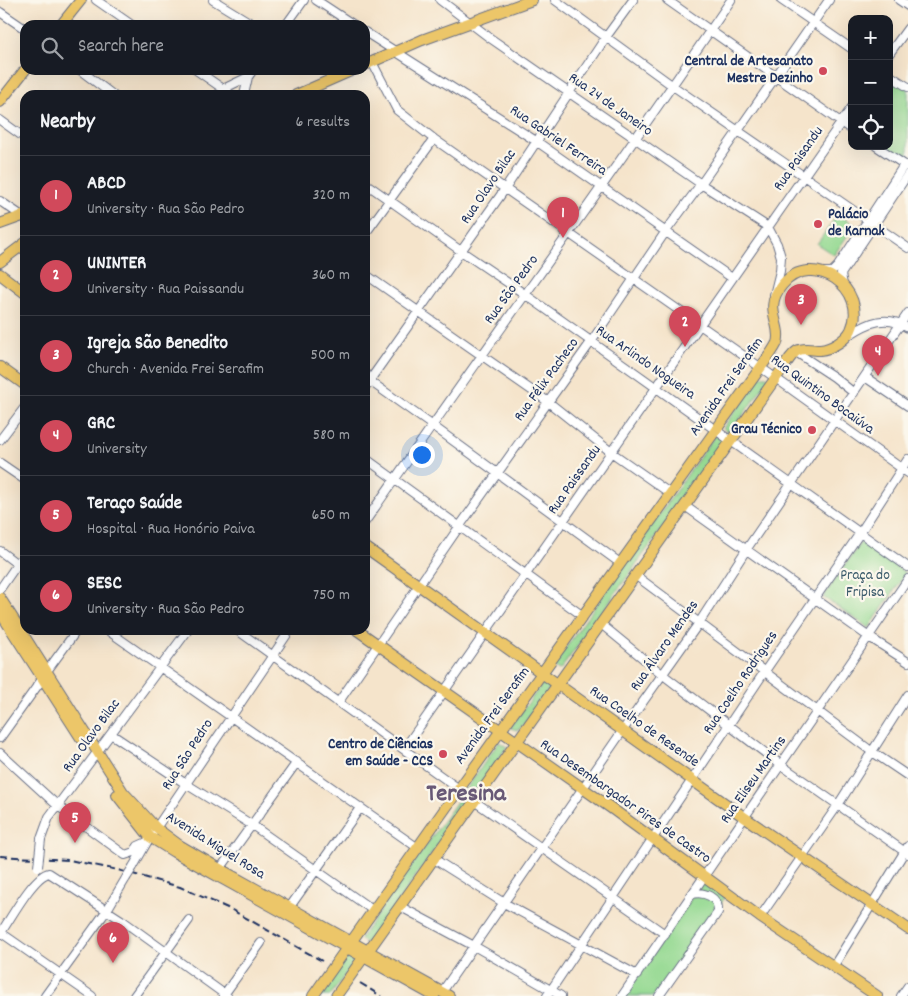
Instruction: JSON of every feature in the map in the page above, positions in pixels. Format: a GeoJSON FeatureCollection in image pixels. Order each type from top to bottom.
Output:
{"type":"FeatureCollection","features":[{"type":"Feature","properties":{"kind":"main road"},"geometry":{"type":"LineString","coordinates":[[57,20],[72,0]]}},
{"type":"Feature","properties":{"kind":"main road"},"geometry":{"type":"LineString","coordinates":[[65,20],[81,0]]}},
{"type":"Feature","properties":{"kind":"main road"},"geometry":{"type":"LineString","coordinates":[[370,63],[532,0]]}},
{"type":"Feature","properties":{"kind":"main road"},"geometry":{"type":"LineString","coordinates":[[0,92],[20,66]]}},
{"type":"Feature","properties":{"kind":"main road"},"geometry":{"type":"LineString","coordinates":[[0,102],[21,75]]}},
{"type":"Feature","properties":{"kind":"main road"},"geometry":{"type":"LineString","coordinates":[[307,90],[342,75]]}},
{"type":"Feature","properties":{"kind":"main road"},"geometry":{"type":"LineString","coordinates":[[0,224],[20,217]]}},
{"type":"Feature","properties":{"kind":"main road"},"geometry":{"type":"LineString","coordinates":[[0,262],[20,247]]}},
{"type":"Feature","properties":{"kind":"main road"},"geometry":{"type":"LineString","coordinates":[[336,996],[776,378],[796,352],[808,349],[820,350],[842,340],[850,331],[856,313],[852,298],[843,285],[824,272],[811,271],[790,278],[783,284],[774,299]]}},
{"type":"Feature","properties":{"kind":"main road"},"geometry":{"type":"LineString","coordinates":[[0,274],[20,289]]}},
{"type":"Feature","properties":{"kind":"main road","name":"Avenida Frei Serafim"},"geometry":{"type":"LineString","coordinates":[[314,996],[459,789],[761,368],[777,343],[778,334],[773,310],[774,299]]}},
{"type":"Feature","properties":{"kind":"main road"},"geometry":{"type":"LineString","coordinates":[[0,367],[20,381]]}},
{"type":"Feature","properties":{"kind":"main road","name":"Rua Coelho de Resende"},"geometry":{"type":"LineString","coordinates":[[370,551],[744,817],[908,929]]}},
{"type":"Feature","properties":{"kind":"main road","name":"Avenida Miguel Rosa"},"geometry":{"type":"LineString","coordinates":[[0,598],[20,632]]}},
{"type":"Feature","properties":{"kind":"main road","name":"Avenida Miguel Rosa"},"geometry":{"type":"LineString","coordinates":[[0,612],[45,675]]}},
{"type":"Feature","properties":{"kind":"main road","name":"Avenida Miguel Rosa"},"geometry":{"type":"LineString","coordinates":[[22,635],[96,755],[126,796],[151,836],[442,995]]}},
{"type":"Feature","properties":{"kind":"main road","name":"Rua Desembargador Pires de Castro"},"geometry":{"type":"LineString","coordinates":[[364,635],[611,808],[760,917],[877,996]]}},
{"type":"Feature","properties":{"kind":"main road","name":"Avenida Miguel Rosa"},"geometry":{"type":"LineString","coordinates":[[151,836],[179,845],[350,945]]}},
{"type":"Feature","properties":{"kind":"main road","name":"Avenida Miguel Rosa"},"geometry":{"type":"LineString","coordinates":[[366,954],[384,969],[442,995]]}},
{"type":"Feature","properties":{"kind":"main road"},"geometry":{"type":"LineString","coordinates":[[350,976],[368,967],[384,969]]}},
{"type":"Feature","properties":{"kind":"street"},"geometry":{"type":"LineString","coordinates":[[96,0],[125,20]]}},
{"type":"Feature","properties":{"kind":"street"},"geometry":{"type":"LineString","coordinates":[[213,0],[246,20]]}},
{"type":"Feature","properties":{"kind":"street"},"geometry":{"type":"LineString","coordinates":[[290,20],[304,0]]}},
{"type":"Feature","properties":{"kind":"street"},"geometry":{"type":"LineString","coordinates":[[316,0],[346,20]]}},
{"type":"Feature","properties":{"kind":"street","name":"Rua 24 de Janeiro"},"geometry":{"type":"LineString","coordinates":[[440,0],[469,23],[635,139],[768,227]]}},
{"type":"Feature","properties":{"kind":"street"},"geometry":{"type":"LineString","coordinates":[[555,0],[672,86],[908,248]]}},
{"type":"Feature","properties":{"kind":"street","name":"Rua Olavo Bilac"},"geometry":{"type":"LineString","coordinates":[[370,377],[505,189],[606,37],[633,0]]}},
{"type":"Feature","properties":{"kind":"street"},"geometry":{"type":"LineString","coordinates":[[667,0],[848,127]]}},
{"type":"Feature","properties":{"kind":"street","name":"Rua São Pedro"},"geometry":{"type":"LineString","coordinates":[[370,515],[603,187],[731,0]]}},
{"type":"Feature","properties":{"kind":"street"},"geometry":{"type":"LineString","coordinates":[[781,0],[848,46]]}},
{"type":"Feature","properties":{"kind":"street","name":"Rua Félix Pacheco"},"geometry":{"type":"LineString","coordinates":[[338,703],[547,401],[591,342],[666,231],[829,0]]}},
{"type":"Feature","properties":{"kind":"street"},"geometry":{"type":"LineString","coordinates":[[899,0],[908,6]]}},
{"type":"Feature","properties":{"kind":"street"},"geometry":{"type":"LineString","coordinates":[[0,12],[20,26]]}},
{"type":"Feature","properties":{"kind":"street"},"geometry":{"type":"LineString","coordinates":[[893,49],[908,28]]}},
{"type":"Feature","properties":{"kind":"street","name":"Rua Gabriel Ferreira"},"geometry":{"type":"LineString","coordinates":[[370,35],[536,141],[732,278]]}},
{"type":"Feature","properties":{"kind":"street","name":"Rua Quintino Bocaiúva"},"geometry":{"type":"LineString","coordinates":[[370,65],[397,110],[434,139],[905,470]]}},
{"type":"Feature","properties":{"kind":"street"},"geometry":{"type":"LineString","coordinates":[[87,75],[106,90]]}},
{"type":"Feature","properties":{"kind":"street"},"geometry":{"type":"LineString","coordinates":[[203,75],[223,89],[247,75]]}},
{"type":"Feature","properties":{"kind":"street"},"geometry":{"type":"LineString","coordinates":[[245,90],[249,75]]}},
{"type":"Feature","properties":{"kind":"street"},"geometry":{"type":"LineString","coordinates":[[893,78],[908,87]]}},
{"type":"Feature","properties":{"kind":"street","name":"Rua Paisandu"},"geometry":{"type":"LineString","coordinates":[[768,227],[848,113]]}},
{"type":"Feature","properties":{"kind":"street"},"geometry":{"type":"LineString","coordinates":[[0,120],[20,134]]}},
{"type":"Feature","properties":{"kind":"street"},"geometry":{"type":"LineString","coordinates":[[370,227],[434,139]]}},
{"type":"Feature","properties":{"kind":"street"},"geometry":{"type":"LineString","coordinates":[[824,272],[835,270],[852,250],[904,176],[906,166],[882,150]]}},
{"type":"Feature","properties":{"kind":"street","name":"Rua Arlindo Nogueira"},"geometry":{"type":"LineString","coordinates":[[370,188],[526,294],[908,566]]}},
{"type":"Feature","properties":{"kind":"street"},"geometry":{"type":"LineString","coordinates":[[0,201],[20,214]]}},
{"type":"Feature","properties":{"kind":"street"},"geometry":{"type":"LineString","coordinates":[[768,227],[781,257],[774,299]]}},
{"type":"Feature","properties":{"kind":"street","name":"Rua Paissandu"},"geometry":{"type":"LineString","coordinates":[[404,749],[768,227]]}},
{"type":"Feature","properties":{"kind":"street"},"geometry":{"type":"LineString","coordinates":[[843,285],[841,274],[852,250]]}},
{"type":"Feature","properties":{"kind":"street"},"geometry":{"type":"LineString","coordinates":[[370,277],[547,401],[611,452],[671,494]]}},
{"type":"Feature","properties":{"kind":"street","name":"Rua Álvaro Mendes"},"geometry":{"type":"LineString","coordinates":[[442,995],[582,789],[699,623],[746,550],[908,313]]}},
{"type":"Feature","properties":{"kind":"street"},"geometry":{"type":"LineString","coordinates":[[842,340],[860,328],[876,322],[897,322],[908,328]]}},
{"type":"Feature","properties":{"kind":"street"},"geometry":{"type":"LineString","coordinates":[[810,362],[814,354],[820,350]]}},
{"type":"Feature","properties":{"kind":"street"},"geometry":{"type":"LineString","coordinates":[[796,352],[834,377],[854,394]]}},
{"type":"Feature","properties":{"kind":"street"},"geometry":{"type":"LineString","coordinates":[[865,377],[908,406]]}},
{"type":"Feature","properties":{"kind":"street"},"geometry":{"type":"LineString","coordinates":[[370,385],[433,426],[620,563]]}},
{"type":"Feature","properties":{"kind":"street"},"geometry":{"type":"LineString","coordinates":[[0,440],[20,414]]}},
{"type":"Feature","properties":{"kind":"street","name":"Rua Coelho Rodrigues"},"geometry":{"type":"LineString","coordinates":[[549,993],[765,671],[905,470],[908,460]]}},
{"type":"Feature","properties":{"kind":"street"},"geometry":{"type":"LineString","coordinates":[[370,462],[583,616]]}},
{"type":"Feature","properties":{"kind":"street"},"geometry":{"type":"LineString","coordinates":[[0,463],[20,477]]}},
{"type":"Feature","properties":{"kind":"street"},"geometry":{"type":"LineString","coordinates":[[685,506],[869,637],[908,662]]}},
{"type":"Feature","properties":{"kind":"street"},"geometry":{"type":"LineString","coordinates":[[0,551],[20,566]]}},
{"type":"Feature","properties":{"kind":"street"},"geometry":{"type":"LineString","coordinates":[[0,589],[20,560]]}},
{"type":"Feature","properties":{"kind":"street"},"geometry":{"type":"LineString","coordinates":[[635,575],[871,751],[908,776]]}},
{"type":"Feature","properties":{"kind":"street","name":"Rua Eliseu Martins"},"geometry":{"type":"LineString","coordinates":[[622,996],[744,817],[819,712],[908,579]]}},
{"type":"Feature","properties":{"kind":"street"},"geometry":{"type":"LineString","coordinates":[[601,624],[662,674],[781,765],[838,806],[907,850],[871,904],[833,967]]}},
{"type":"Feature","properties":{"kind":"street"},"geometry":{"type":"LineString","coordinates":[[0,738],[73,635]]}},
{"type":"Feature","properties":{"kind":"street"},"geometry":{"type":"LineString","coordinates":[[114,635],[418,848]]}},
{"type":"Feature","properties":{"kind":"street","name":"Rua Olavo Bilac"},"geometry":{"type":"LineString","coordinates":[[37,880],[41,838],[49,817],[184,635]]}},
{"type":"Feature","properties":{"kind":"street"},"geometry":{"type":"LineString","coordinates":[[244,635],[459,789]]}},
{"type":"Feature","properties":{"kind":"street","name":"Rua São Pedro"},"geometry":{"type":"LineString","coordinates":[[45,996],[107,910],[151,836],[230,716],[286,635]]}},
{"type":"Feature","properties":{"kind":"street"},"geometry":{"type":"LineString","coordinates":[[760,917],[838,806],[908,695]]}},
{"type":"Feature","properties":{"kind":"street"},"geometry":{"type":"LineString","coordinates":[[111,734],[252,825],[374,910]]}},
{"type":"Feature","properties":{"kind":"street"},"geometry":{"type":"LineString","coordinates":[[0,753],[58,806],[125,855],[134,852],[138,846],[151,836]]}},
{"type":"Feature","properties":{"kind":"street"},"geometry":{"type":"LineString","coordinates":[[220,869],[296,762]]}},
{"type":"Feature","properties":{"kind":"street"},"geometry":{"type":"LineString","coordinates":[[474,801],[665,934]]}},
{"type":"Feature","properties":{"kind":"street"},"geometry":{"type":"LineString","coordinates":[[289,908],[360,808]]}},
{"type":"Feature","properties":{"kind":"street"},"geometry":{"type":"LineString","coordinates":[[434,859],[504,903],[636,975]]}},
{"type":"Feature","properties":{"kind":"street"},"geometry":{"type":"LineString","coordinates":[[92,996],[0,933],[37,880],[47,873],[50,873],[107,910],[225,995],[261,943]]}},
{"type":"Feature","properties":{"kind":"street"},"geometry":{"type":"LineString","coordinates":[[659,996],[718,912],[717,903],[710,896],[702,893],[692,894]]}},
{"type":"Feature","properties":{"kind":"street"},"geometry":{"type":"LineString","coordinates":[[401,907],[474,946],[549,993],[561,996]]}},
{"type":"Feature","properties":{"kind":"street"},"geometry":{"type":"LineString","coordinates":[[134,996],[189,920]]}},
{"type":"Feature","properties":{"kind":"street"},"geometry":{"type":"LineString","coordinates":[[901,996],[908,986]]}},
{"type":"Feature","properties":{"kind":"green space"},"geometry":{"type":"Polygon","coordinates":[[[893,79],[908,88],[908,156],[906,159],[892,150],[893,79]]]}},
{"type":"Feature","properties":{"kind":"green space"},"geometry":{"type":"Polygon","coordinates":[[[838,214],[855,225],[834,255],[817,244],[838,214]]]}},
{"type":"Feature","properties":{"kind":"green space"},"geometry":{"type":"Polygon","coordinates":[[[759,376],[767,376],[769,378],[734,428],[731,431],[726,431],[723,428],[759,376]]]}},
{"type":"Feature","properties":{"kind":"green space"},"geometry":{"type":"Polygon","coordinates":[[[716,434],[725,441],[561,669],[559,670],[553,666],[716,434]]]}},
{"type":"Feature","properties":{"kind":"green space","name":"Praça do Fripisa"},"geometry":{"type":"Polygon","coordinates":[[[861,542],[906,573],[869,628],[823,597],[861,542]]]}},
{"type":"Feature","properties":{"kind":"green space"},"geometry":{"type":"Polygon","coordinates":[[[542,684],[552,685],[520,729],[510,728],[542,684]]]}},
{"type":"Feature","properties":{"kind":"green space"},"geometry":{"type":"Polygon","coordinates":[[[499,742],[507,747],[368,944],[360,939],[499,742]]]}},
{"type":"Feature","properties":{"kind":"green space"},"geometry":{"type":"Polygon","coordinates":[[[704,879],[726,896],[657,996],[624,996],[704,879]]]}},
{"type":"Feature","properties":{"kind":"green space"},"geometry":{"type":"Polygon","coordinates":[[[350,952],[358,957],[330,996],[319,996],[350,952]]]}},
{"type":"Feature","properties":{"kind":"railway"},"geometry":{"type":"LineString","coordinates":[[0,856],[69,860],[118,870],[180,887],[232,910],[322,961]]}},
{"type":"Feature","properties":{"kind":"railway"},"geometry":{"type":"LineString","coordinates":[[360,983],[381,996]]}},
{"type":"Feature","properties":{"kind":"place","name":"Central de Artesanato Mestre Dezinho"},"geometry":{"type":"Point","coordinates":[823,71]}},
{"type":"Feature","properties":{"kind":"place","name":"Palácio de Karnak"},"geometry":{"type":"Point","coordinates":[818,224]}},
{"type":"Feature","properties":{"kind":"place","name":"ABCD"},"geometry":{"type":"Point","coordinates":[563,238]}},
{"type":"Feature","properties":{"kind":"place","name":"Igreja São Benedito"},"geometry":{"type":"Point","coordinates":[801,325]}},
{"type":"Feature","properties":{"kind":"place","name":"UNINTER"},"geometry":{"type":"Point","coordinates":[685,347]}},
{"type":"Feature","properties":{"kind":"place","name":"GRC"},"geometry":{"type":"Point","coordinates":[878,376]}},
{"type":"Feature","properties":{"kind":"place","name":"Grau Técnico"},"geometry":{"type":"Point","coordinates":[812,430]}},
{"type":"Feature","properties":{"kind":"place","name":"Centro de Ciências em Saúde - CCS"},"geometry":{"type":"Point","coordinates":[443,754]}},
{"type":"Feature","properties":{"kind":"place","name":"Teraço Saúde"},"geometry":{"type":"Point","coordinates":[75,843]}},
{"type":"Feature","properties":{"kind":"place","name":"SESC"},"geometry":{"type":"Point","coordinates":[113,963]}},
{"type":"Feature","properties":{"kind":"district","name":"Teresina"},"geometry":{"type":"Point","coordinates":[466,795]}}]}
